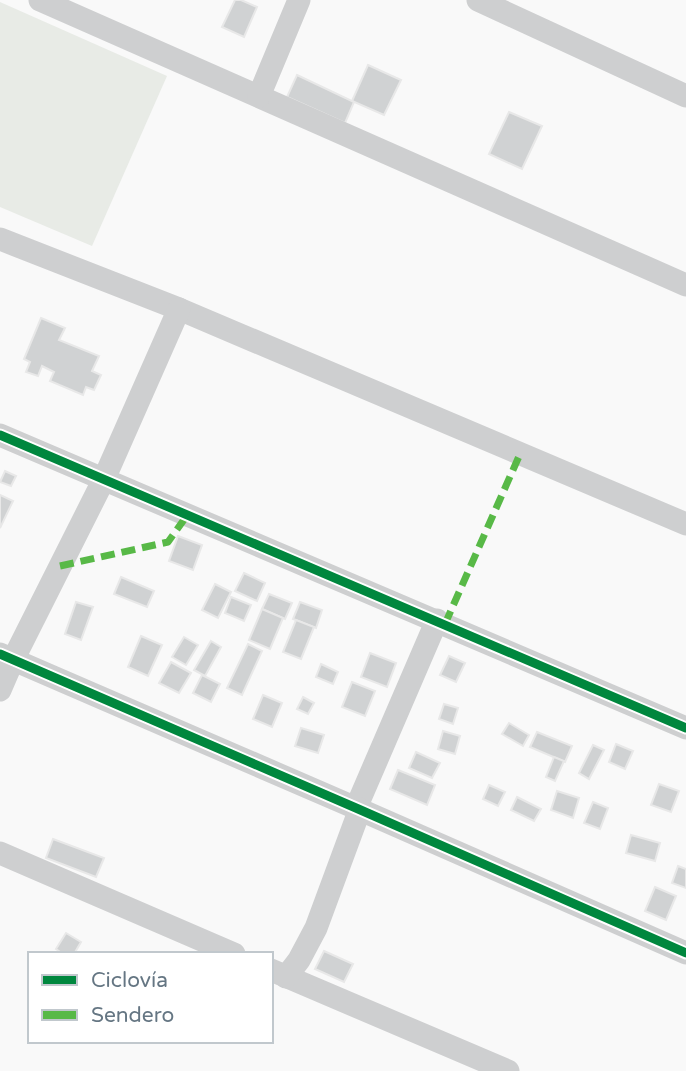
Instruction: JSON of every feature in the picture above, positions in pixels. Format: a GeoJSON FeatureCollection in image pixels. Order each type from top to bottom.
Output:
{"type":"FeatureCollection","features":[{"type":"Feature","properties":{"kind":"street"},"geometry":{"type":"LineString","coordinates":[[40,0],[686,285]]}},
{"type":"Feature","properties":{"kind":"street"},"geometry":{"type":"LineString","coordinates":[[259,96],[299,0]]}},
{"type":"Feature","properties":{"kind":"street"},"geometry":{"type":"LineString","coordinates":[[478,0],[686,96]]}},
{"type":"Feature","properties":{"kind":"street"},"geometry":{"type":"LineString","coordinates":[[0,239],[179,309],[686,524]]}},
{"type":"Feature","properties":{"kind":"street"},"geometry":{"type":"LineString","coordinates":[[0,690],[7,657],[104,479],[179,309]]}},
{"type":"Feature","properties":{"kind":"street"},"geometry":{"type":"LineString","coordinates":[[0,435],[686,728]]}},
{"type":"Feature","properties":{"kind":"street"},"geometry":{"type":"LineString","coordinates":[[279,973],[299,960],[316,928],[358,809],[437,620]]}},
{"type":"Feature","properties":{"kind":"street"},"geometry":{"type":"LineString","coordinates":[[7,657],[686,953]]}},
{"type":"Feature","properties":{"kind":"street"},"geometry":{"type":"LineString","coordinates":[[0,853],[229,952]]}},
{"type":"Feature","properties":{"kind":"street"},"geometry":{"type":"LineString","coordinates":[[279,973],[508,1071]]}},
{"type":"Feature","properties":{"kind":"shaded area"},"geometry":{"type":"Polygon","coordinates":[[[0,2],[167,76],[92,246],[0,207],[0,2]]]}},
{"type":"Feature","properties":{"kind":"building"},"geometry":{"type":"Polygon","coordinates":[[[235,0],[257,7],[244,37],[222,27],[235,0]]]}},
{"type":"Feature","properties":{"kind":"building"},"geometry":{"type":"Polygon","coordinates":[[[368,65],[401,80],[384,115],[352,101],[368,65]]]}},
{"type":"Feature","properties":{"kind":"building"},"geometry":{"type":"Polygon","coordinates":[[[297,75],[354,102],[345,123],[287,97],[297,75]]]}},
{"type":"Feature","properties":{"kind":"building"},"geometry":{"type":"Polygon","coordinates":[[[509,112],[542,126],[522,169],[489,154],[509,112]]]}},
{"type":"Feature","properties":{"kind":"building"},"geometry":{"type":"Polygon","coordinates":[[[41,318],[65,328],[59,340],[99,356],[92,371],[101,375],[94,390],[86,387],[83,395],[50,381],[54,372],[42,366],[38,376],[26,372],[30,362],[24,359],[41,318]]]}},
{"type":"Feature","properties":{"kind":"building"},"geometry":{"type":"Polygon","coordinates":[[[5,471],[16,476],[11,486],[0,482],[5,471]]]}},
{"type":"Feature","properties":{"kind":"building"},"geometry":{"type":"Polygon","coordinates":[[[0,495],[13,501],[0,528],[0,495]]]}},
{"type":"Feature","properties":{"kind":"building"},"geometry":{"type":"Polygon","coordinates":[[[178,536],[202,545],[193,570],[169,561],[178,536]]]}},
{"type":"Feature","properties":{"kind":"building"},"geometry":{"type":"Polygon","coordinates":[[[244,573],[265,583],[257,601],[235,591],[244,573]]]}},
{"type":"Feature","properties":{"kind":"building"},"geometry":{"type":"Polygon","coordinates":[[[121,577],[154,591],[147,607],[114,594],[121,577]]]}},
{"type":"Feature","properties":{"kind":"building"},"geometry":{"type":"Polygon","coordinates":[[[215,584],[231,592],[218,618],[202,610],[215,584]]]}},
{"type":"Feature","properties":{"kind":"building"},"geometry":{"type":"Polygon","coordinates":[[[269,594],[292,603],[285,619],[262,609],[269,594]]]}},
{"type":"Feature","properties":{"kind":"building"},"geometry":{"type":"Polygon","coordinates":[[[231,597],[251,605],[244,621],[225,613],[231,597]]]}},
{"type":"Feature","properties":{"kind":"building"},"geometry":{"type":"Polygon","coordinates":[[[76,602],[93,607],[81,640],[65,634],[76,602]]]}},
{"type":"Feature","properties":{"kind":"building"},"geometry":{"type":"Polygon","coordinates":[[[300,602],[322,610],[316,628],[293,619],[300,602]]]}},
{"type":"Feature","properties":{"kind":"building"},"geometry":{"type":"Polygon","coordinates":[[[262,609],[283,618],[270,649],[249,640],[262,609]]]}},
{"type":"Feature","properties":{"kind":"building"},"geometry":{"type":"Polygon","coordinates":[[[296,620],[314,627],[301,659],[283,652],[296,620]]]}},
{"type":"Feature","properties":{"kind":"building"},"geometry":{"type":"Polygon","coordinates":[[[141,636],[162,645],[148,676],[128,667],[141,636]]]}},
{"type":"Feature","properties":{"kind":"building"},"geometry":{"type":"Polygon","coordinates":[[[184,637],[198,645],[186,665],[172,657],[184,637]]]}},
{"type":"Feature","properties":{"kind":"building"},"geometry":{"type":"Polygon","coordinates":[[[211,641],[221,647],[205,676],[194,670],[211,641]]]}},
{"type":"Feature","properties":{"kind":"building"},"geometry":{"type":"Polygon","coordinates":[[[248,644],[262,651],[242,695],[227,688],[248,644]]]}},
{"type":"Feature","properties":{"kind":"building"},"geometry":{"type":"Polygon","coordinates":[[[370,653],[396,663],[387,687],[361,677],[370,653]]]}},
{"type":"Feature","properties":{"kind":"building"},"geometry":{"type":"Polygon","coordinates":[[[449,656],[465,663],[456,682],[440,675],[449,656]]]}},
{"type":"Feature","properties":{"kind":"building"},"geometry":{"type":"Polygon","coordinates":[[[171,662],[191,673],[179,693],[159,683],[171,662]]]}},
{"type":"Feature","properties":{"kind":"building"},"geometry":{"type":"Polygon","coordinates":[[[321,664],[338,672],[333,684],[316,677],[321,664]]]}},
{"type":"Feature","properties":{"kind":"building"},"geometry":{"type":"Polygon","coordinates":[[[202,675],[220,684],[211,702],[193,693],[202,675]]]}},
{"type":"Feature","properties":{"kind":"building"},"geometry":{"type":"Polygon","coordinates":[[[352,682],[375,691],[365,716],[342,707],[352,682]]]}},
{"type":"Feature","properties":{"kind":"building"},"geometry":{"type":"Polygon","coordinates":[[[263,695],[282,703],[272,727],[253,719],[263,695]]]}},
{"type":"Feature","properties":{"kind":"building"},"geometry":{"type":"Polygon","coordinates":[[[303,697],[314,703],[308,714],[297,709],[303,697]]]}},
{"type":"Feature","properties":{"kind":"building"},"geometry":{"type":"Polygon","coordinates":[[[444,704],[458,708],[453,724],[439,719],[444,704]]]}},
{"type":"Feature","properties":{"kind":"building"},"geometry":{"type":"Polygon","coordinates":[[[509,723],[529,735],[523,746],[502,734],[509,723]]]}},
{"type":"Feature","properties":{"kind":"building"},"geometry":{"type":"Polygon","coordinates":[[[301,728],[324,735],[318,753],[295,746],[301,728]]]}},
{"type":"Feature","properties":{"kind":"building"},"geometry":{"type":"Polygon","coordinates":[[[443,731],[460,736],[455,754],[438,749],[443,731]]]}},
{"type":"Feature","properties":{"kind":"building"},"geometry":{"type":"Polygon","coordinates":[[[537,732],[572,746],[565,762],[530,747],[537,732]]]}},
{"type":"Feature","properties":{"kind":"building"},"geometry":{"type":"Polygon","coordinates":[[[616,744],[633,751],[625,769],[609,762],[616,744]]]}},
{"type":"Feature","properties":{"kind":"building"},"geometry":{"type":"Polygon","coordinates":[[[593,745],[604,750],[589,779],[579,773],[593,745]]]}},
{"type":"Feature","properties":{"kind":"building"},"geometry":{"type":"Polygon","coordinates":[[[416,752],[440,763],[432,778],[409,768],[416,752]]]}},
{"type":"Feature","properties":{"kind":"building"},"geometry":{"type":"Polygon","coordinates":[[[554,757],[564,761],[555,781],[546,777],[554,757]]]}},
{"type":"Feature","properties":{"kind":"building"},"geometry":{"type":"Polygon","coordinates":[[[398,770],[435,785],[427,805],[390,789],[398,770]]]}},
{"type":"Feature","properties":{"kind":"building"},"geometry":{"type":"Polygon","coordinates":[[[659,784],[679,791],[671,812],[651,805],[659,784]]]}},
{"type":"Feature","properties":{"kind":"building"},"geometry":{"type":"Polygon","coordinates":[[[489,785],[505,792],[498,806],[483,799],[489,785]]]}},
{"type":"Feature","properties":{"kind":"building"},"geometry":{"type":"Polygon","coordinates":[[[557,791],[579,798],[573,818],[551,810],[557,791]]]}},
{"type":"Feature","properties":{"kind":"building"},"geometry":{"type":"Polygon","coordinates":[[[517,797],[541,809],[534,821],[511,810],[517,797]]]}},
{"type":"Feature","properties":{"kind":"building"},"geometry":{"type":"Polygon","coordinates":[[[593,802],[608,808],[600,829],[584,823],[593,802]]]}},
{"type":"Feature","properties":{"kind":"building"},"geometry":{"type":"Polygon","coordinates":[[[631,835],[660,843],[655,861],[626,853],[631,835]]]}},
{"type":"Feature","properties":{"kind":"building"},"geometry":{"type":"Polygon","coordinates":[[[53,839],[104,858],[96,877],[46,858],[53,839]]]}},
{"type":"Feature","properties":{"kind":"building"},"geometry":{"type":"Polygon","coordinates":[[[678,866],[686,869],[686,888],[672,883],[678,866]]]}},
{"type":"Feature","properties":{"kind":"building"},"geometry":{"type":"Polygon","coordinates":[[[655,887],[676,896],[666,920],[645,911],[655,887]]]}},
{"type":"Feature","properties":{"kind":"building"},"geometry":{"type":"Polygon","coordinates":[[[66,933],[81,942],[75,952],[60,952],[56,949],[66,933]]]}},
{"type":"Feature","properties":{"kind":"building"},"geometry":{"type":"Polygon","coordinates":[[[324,951],[353,964],[344,982],[315,969],[324,951]]]}},
{"type":"Feature","properties":{"kind":"marked path"},"geometry":{"type":"LineString","coordinates":[[445,624],[520,454]]}},
{"type":"Feature","properties":{"kind":"marked path"},"geometry":{"type":"LineString","coordinates":[[60,566],[168,542],[188,514]]}},
{"type":"Feature","properties":{"kind":"cycle path"},"geometry":{"type":"LineString","coordinates":[[0,435],[686,728]]}},
{"type":"Feature","properties":{"kind":"cycle path"},"geometry":{"type":"LineString","coordinates":[[0,654],[686,953]]}}]}
